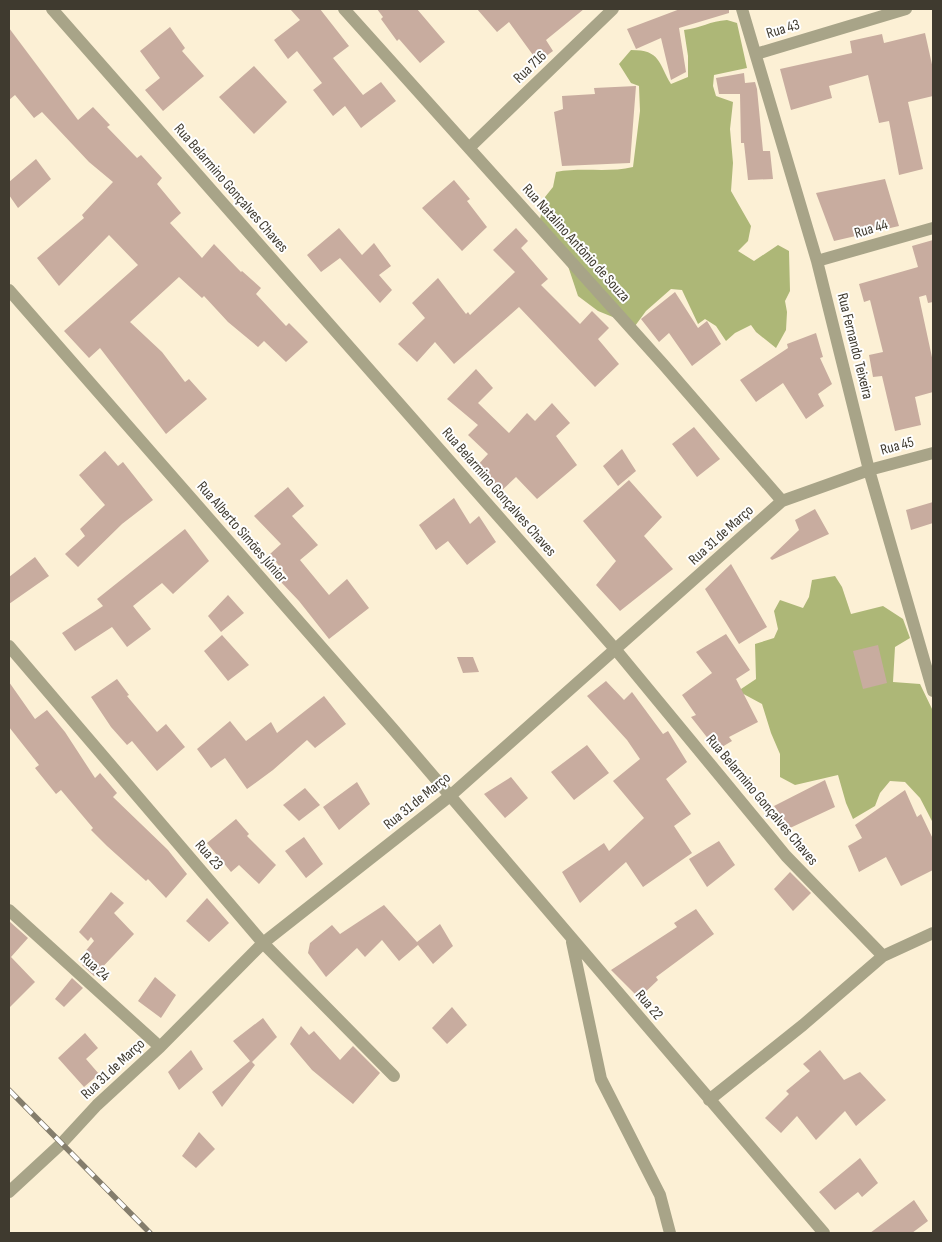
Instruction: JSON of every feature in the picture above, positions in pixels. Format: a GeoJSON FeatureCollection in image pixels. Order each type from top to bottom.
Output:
{"type":"FeatureCollection","features":[{"type":"Feature","properties":{"kind":"street","name":"Rua Belarmino Gonçalves Chaves"},"geometry":{"type":"LineString","coordinates":[[52,9],[616,650],[786,856],[883,956]]}},
{"type":"Feature","properties":{"kind":"street","name":"Rua Natalino Antônio de Souza"},"geometry":{"type":"LineString","coordinates":[[344,9],[782,501]]}},
{"type":"Feature","properties":{"kind":"street","name":"Rua 716"},"geometry":{"type":"LineString","coordinates":[[469,148],[613,9]]}},
{"type":"Feature","properties":{"kind":"street","name":"Rua Fernando Teixeira"},"geometry":{"type":"LineString","coordinates":[[742,9],[817,261],[869,470],[933,691]]}},
{"type":"Feature","properties":{"kind":"street","name":"Rua 43"},"geometry":{"type":"LineString","coordinates":[[756,54],[906,9]]}},
{"type":"Feature","properties":{"kind":"street","name":"Rua 44"},"geometry":{"type":"LineString","coordinates":[[817,261],[933,228]]}},
{"type":"Feature","properties":{"kind":"street","name":"Rua Alberto Simões Júnior"},"geometry":{"type":"LineString","coordinates":[[9,290],[450,796]]}},
{"type":"Feature","properties":{"kind":"street","name":"Rua 45"},"geometry":{"type":"LineString","coordinates":[[869,470],[933,453]]}},
{"type":"Feature","properties":{"kind":"street","name":"Rua 31 de Março"},"geometry":{"type":"LineString","coordinates":[[9,1192],[61,1144],[97,1105],[160,1047],[263,943],[450,796],[782,501],[869,470]]}},
{"type":"Feature","properties":{"kind":"street","name":"Rua 23"},"geometry":{"type":"LineString","coordinates":[[9,646],[263,943],[394,1076]]}},
{"type":"Feature","properties":{"kind":"street","name":"Rua 22"},"geometry":{"type":"LineString","coordinates":[[450,796],[824,1233]]}},
{"type":"Feature","properties":{"kind":"street","name":"Rua 24"},"geometry":{"type":"LineString","coordinates":[[9,910],[160,1047]]}},
{"type":"Feature","properties":{"kind":"street"},"geometry":{"type":"LineString","coordinates":[[709,1100],[803,1025],[883,956],[933,933]]}},
{"type":"Feature","properties":{"kind":"street"},"geometry":{"type":"LineString","coordinates":[[571,938],[601,1079],[660,1195],[670,1233]]}},
{"type":"Feature","properties":{"kind":"green space"},"geometry":{"type":"Polygon","coordinates":[[[727,20],[737,23],[747,68],[714,75],[713,86],[716,96],[733,102],[730,129],[733,163],[731,191],[751,226],[748,241],[738,251],[754,261],[778,245],[789,251],[790,291],[785,301],[787,312],[786,330],[776,348],[756,332],[751,325],[735,333],[726,341],[716,326],[705,319],[698,324],[682,290],[671,289],[646,311],[635,326],[598,311],[578,296],[568,266],[540,219],[545,197],[553,187],[556,172],[614,170],[633,167],[640,111],[639,86],[631,83],[619,64],[631,50],[648,52],[653,55],[661,64],[671,84],[688,77],[688,56],[684,30],[727,20]]]}},
{"type":"Feature","properties":{"kind":"green space"},"geometry":{"type":"Polygon","coordinates":[[[835,576],[842,587],[851,614],[883,606],[903,619],[910,638],[895,647],[893,682],[920,684],[933,711],[933,823],[920,798],[905,782],[890,781],[880,793],[875,806],[853,819],[838,775],[795,785],[780,777],[780,754],[762,704],[738,691],[756,679],[755,644],[774,638],[778,629],[774,611],[780,600],[803,608],[809,597],[812,580],[835,576]]]}},
{"type":"Feature","properties":{"kind":"building"},"geometry":{"type":"Polygon","coordinates":[[[290,9],[320,9],[349,46],[333,58],[363,95],[381,82],[396,101],[361,128],[345,106],[333,116],[313,90],[322,83],[297,51],[288,59],[274,40],[300,20],[290,9]]]}},
{"type":"Feature","properties":{"kind":"building"},"geometry":{"type":"Polygon","coordinates":[[[377,9],[417,9],[445,42],[420,63],[399,39],[397,41],[381,19],[383,17],[377,9]]]}},
{"type":"Feature","properties":{"kind":"building"},"geometry":{"type":"Polygon","coordinates":[[[477,9],[584,9],[546,40],[553,51],[538,62],[509,22],[497,32],[477,9]]]}},
{"type":"Feature","properties":{"kind":"building"},"geometry":{"type":"Polygon","coordinates":[[[680,9],[729,9],[729,13],[679,28],[686,72],[671,80],[661,38],[636,49],[627,29],[680,9]]]}},
{"type":"Feature","properties":{"kind":"building"},"geometry":{"type":"Polygon","coordinates":[[[170,27],[185,48],[182,51],[204,76],[163,111],[145,90],[160,78],[140,51],[170,27]]]}},
{"type":"Feature","properties":{"kind":"building"},"geometry":{"type":"Polygon","coordinates":[[[9,28],[78,120],[93,107],[110,125],[107,127],[137,158],[141,155],[162,178],[157,184],[181,213],[170,223],[202,258],[214,244],[241,272],[261,288],[256,294],[286,326],[289,323],[308,342],[286,362],[264,341],[258,347],[228,322],[204,296],[202,298],[179,277],[130,322],[162,352],[185,382],[189,379],[207,399],[166,434],[100,348],[89,358],[64,331],[138,265],[109,235],[59,286],[37,258],[84,218],[82,215],[113,182],[89,162],[42,112],[34,118],[15,95],[9,100],[9,28]]]}},
{"type":"Feature","properties":{"kind":"building"},"geometry":{"type":"Polygon","coordinates":[[[925,33],[933,69],[933,96],[908,102],[923,169],[899,175],[889,121],[879,123],[868,75],[829,86],[832,98],[791,110],[780,69],[852,53],[850,41],[882,34],[884,43],[925,33]]]}},
{"type":"Feature","properties":{"kind":"building"},"geometry":{"type":"Polygon","coordinates":[[[254,66],[287,102],[254,134],[219,97],[254,66]]]}},
{"type":"Feature","properties":{"kind":"building"},"geometry":{"type":"Polygon","coordinates":[[[744,73],[745,83],[755,82],[757,89],[763,151],[770,151],[773,179],[748,180],[744,143],[741,143],[740,94],[719,94],[716,78],[744,73]]]}},
{"type":"Feature","properties":{"kind":"building"},"geometry":{"type":"Polygon","coordinates":[[[636,86],[630,163],[562,166],[554,112],[563,109],[562,96],[595,94],[594,88],[636,86]]]}},
{"type":"Feature","properties":{"kind":"building"},"geometry":{"type":"Polygon","coordinates":[[[36,159],[51,179],[18,208],[9,195],[9,182],[36,159]]]}},
{"type":"Feature","properties":{"kind":"building"},"geometry":{"type":"Polygon","coordinates":[[[885,179],[899,226],[834,241],[816,193],[885,179]]]}},
{"type":"Feature","properties":{"kind":"building"},"geometry":{"type":"Polygon","coordinates":[[[454,180],[470,199],[467,201],[487,227],[462,251],[422,208],[454,180]]]}},
{"type":"Feature","properties":{"kind":"building"},"geometry":{"type":"Polygon","coordinates":[[[339,228],[362,255],[374,243],[391,266],[379,275],[392,290],[380,303],[340,258],[321,272],[307,255],[339,228]]]}},
{"type":"Feature","properties":{"kind":"building"},"geometry":{"type":"Polygon","coordinates":[[[516,228],[528,241],[521,248],[548,279],[541,285],[580,324],[592,311],[609,328],[598,339],[619,364],[595,387],[519,307],[454,364],[435,342],[417,362],[398,344],[425,318],[412,303],[438,278],[466,314],[468,312],[470,315],[515,272],[493,250],[516,228]]]}},
{"type":"Feature","properties":{"kind":"building"},"geometry":{"type":"Polygon","coordinates":[[[933,240],[933,302],[928,303],[926,295],[919,297],[933,362],[933,392],[915,397],[921,425],[895,431],[882,376],[873,377],[869,355],[883,352],[870,300],[864,302],[859,284],[918,267],[912,246],[933,240]]]}},
{"type":"Feature","properties":{"kind":"building"},"geometry":{"type":"Polygon","coordinates":[[[675,292],[698,328],[707,321],[721,344],[692,366],[669,333],[659,342],[641,319],[675,292]]]}},
{"type":"Feature","properties":{"kind":"building"},"geometry":{"type":"Polygon","coordinates":[[[816,333],[823,357],[820,358],[832,384],[818,394],[824,406],[806,419],[783,383],[756,402],[740,380],[788,348],[787,344],[816,333]]]}},
{"type":"Feature","properties":{"kind":"building"},"geometry":{"type":"Polygon","coordinates":[[[476,369],[493,388],[478,403],[509,433],[527,413],[535,421],[552,403],[570,423],[556,436],[577,465],[537,499],[516,477],[498,494],[475,468],[488,454],[468,435],[478,425],[447,399],[476,369]]]}},
{"type":"Feature","properties":{"kind":"building"},"geometry":{"type":"Polygon","coordinates":[[[694,427],[720,459],[697,477],[672,444],[694,427]]]}},
{"type":"Feature","properties":{"kind":"building"},"geometry":{"type":"Polygon","coordinates":[[[622,449],[636,471],[618,486],[603,466],[622,449]]]}},
{"type":"Feature","properties":{"kind":"building"},"geometry":{"type":"Polygon","coordinates":[[[105,451],[118,466],[123,462],[153,500],[122,524],[78,567],[65,554],[85,536],[80,529],[105,505],[79,475],[105,451]]]}},
{"type":"Feature","properties":{"kind":"building"},"geometry":{"type":"Polygon","coordinates":[[[629,480],[662,517],[644,536],[673,569],[620,611],[596,585],[616,561],[583,521],[629,480]]]}},
{"type":"Feature","properties":{"kind":"building"},"geometry":{"type":"Polygon","coordinates":[[[288,487],[304,506],[292,516],[318,545],[300,560],[329,595],[347,579],[369,608],[329,639],[299,601],[281,582],[287,576],[270,554],[281,544],[254,516],[288,487]]]}},
{"type":"Feature","properties":{"kind":"building"},"geometry":{"type":"Polygon","coordinates":[[[454,498],[470,524],[479,516],[496,542],[467,565],[448,541],[436,550],[419,525],[454,498]]]}},
{"type":"Feature","properties":{"kind":"building"},"geometry":{"type":"Polygon","coordinates":[[[933,502],[933,523],[911,530],[906,510],[933,502]]]}},
{"type":"Feature","properties":{"kind":"building"},"geometry":{"type":"Polygon","coordinates":[[[815,509],[829,534],[772,560],[770,558],[799,530],[795,520],[815,509]]]}},
{"type":"Feature","properties":{"kind":"building"},"geometry":{"type":"Polygon","coordinates":[[[185,529],[209,561],[173,594],[162,583],[133,606],[151,629],[127,647],[112,627],[75,651],[62,633],[103,606],[97,599],[185,529]]]}},
{"type":"Feature","properties":{"kind":"building"},"geometry":{"type":"Polygon","coordinates":[[[35,557],[49,576],[9,604],[9,577],[35,557]]]}},
{"type":"Feature","properties":{"kind":"building"},"geometry":{"type":"Polygon","coordinates":[[[731,564],[767,627],[739,644],[705,589],[731,564]]]}},
{"type":"Feature","properties":{"kind":"building"},"geometry":{"type":"Polygon","coordinates":[[[228,595],[244,613],[221,632],[208,616],[228,595]]]}},
{"type":"Feature","properties":{"kind":"building"},"geometry":{"type":"Polygon","coordinates":[[[726,634],[750,670],[736,679],[758,722],[729,737],[732,741],[717,750],[691,717],[696,715],[682,695],[712,673],[696,652],[726,634]]]}},
{"type":"Feature","properties":{"kind":"building"},"geometry":{"type":"Polygon","coordinates":[[[222,635],[249,665],[228,681],[204,651],[222,635]]]}},
{"type":"Feature","properties":{"kind":"building"},"geometry":{"type":"Polygon","coordinates":[[[878,645],[887,683],[863,689],[853,651],[878,645]]]}},
{"type":"Feature","properties":{"kind":"building"},"geometry":{"type":"Polygon","coordinates":[[[457,657],[473,657],[479,672],[463,673],[457,657]]]}},
{"type":"Feature","properties":{"kind":"building"},"geometry":{"type":"Polygon","coordinates":[[[117,679],[129,695],[127,696],[157,732],[166,724],[185,747],[157,771],[132,741],[127,745],[111,727],[91,697],[117,679]]]}},
{"type":"Feature","properties":{"kind":"building"},"geometry":{"type":"Polygon","coordinates":[[[606,681],[624,700],[632,692],[663,734],[668,731],[687,762],[666,779],[691,814],[674,826],[692,853],[643,887],[626,862],[580,903],[562,872],[604,843],[609,851],[644,818],[613,781],[640,759],[627,740],[587,696],[606,681]]]}},
{"type":"Feature","properties":{"kind":"building"},"geometry":{"type":"Polygon","coordinates":[[[9,682],[35,719],[47,710],[65,732],[95,778],[100,773],[117,793],[113,797],[168,850],[187,874],[166,898],[148,879],[146,881],[107,846],[91,830],[93,828],[61,790],[56,794],[35,768],[39,765],[9,727],[9,682]]]}},
{"type":"Feature","properties":{"kind":"building"},"geometry":{"type":"Polygon","coordinates":[[[324,696],[346,724],[315,748],[307,740],[273,770],[247,789],[225,758],[211,768],[197,749],[230,721],[246,741],[271,722],[277,733],[324,696]]]}},
{"type":"Feature","properties":{"kind":"building"},"geometry":{"type":"Polygon","coordinates":[[[587,745],[609,773],[574,800],[551,772],[587,745]]]}},
{"type":"Feature","properties":{"kind":"building"},"geometry":{"type":"Polygon","coordinates":[[[511,777],[528,798],[505,818],[484,794],[511,777]]]}},
{"type":"Feature","properties":{"kind":"building"},"geometry":{"type":"Polygon","coordinates":[[[825,780],[835,807],[790,828],[774,806],[825,780]]]}},
{"type":"Feature","properties":{"kind":"building"},"geometry":{"type":"Polygon","coordinates":[[[357,782],[370,804],[339,830],[323,807],[357,782]]]}},
{"type":"Feature","properties":{"kind":"building"},"geometry":{"type":"Polygon","coordinates":[[[305,788],[320,805],[299,821],[283,805],[305,788]]]}},
{"type":"Feature","properties":{"kind":"building"},"geometry":{"type":"Polygon","coordinates":[[[905,790],[917,817],[921,814],[933,839],[933,870],[901,886],[886,857],[859,872],[848,846],[862,838],[855,825],[905,790]]]}},
{"type":"Feature","properties":{"kind":"building"},"geometry":{"type":"Polygon","coordinates":[[[236,819],[249,834],[247,836],[276,865],[259,884],[239,865],[231,872],[207,843],[236,819]]]}},
{"type":"Feature","properties":{"kind":"building"},"geometry":{"type":"Polygon","coordinates":[[[304,837],[323,864],[306,878],[285,851],[304,837]]]}},
{"type":"Feature","properties":{"kind":"building"},"geometry":{"type":"Polygon","coordinates":[[[719,841],[735,865],[707,887],[689,859],[719,841]]]}},
{"type":"Feature","properties":{"kind":"building"},"geometry":{"type":"Polygon","coordinates":[[[790,872],[811,893],[793,911],[774,889],[790,872]]]}},
{"type":"Feature","properties":{"kind":"building"},"geometry":{"type":"Polygon","coordinates":[[[111,892],[124,903],[114,913],[134,934],[94,976],[82,965],[88,958],[83,954],[94,941],[91,937],[88,941],[79,932],[111,892]]]}},
{"type":"Feature","properties":{"kind":"building"},"geometry":{"type":"Polygon","coordinates":[[[207,898],[229,923],[209,942],[186,921],[207,898]]]}},
{"type":"Feature","properties":{"kind":"building"},"geometry":{"type":"Polygon","coordinates":[[[384,905],[417,942],[440,924],[453,946],[433,964],[418,945],[399,961],[382,940],[365,957],[357,948],[326,977],[308,953],[310,943],[332,925],[340,934],[384,905]]]}},
{"type":"Feature","properties":{"kind":"building"},"geometry":{"type":"Polygon","coordinates":[[[696,909],[714,934],[656,977],[658,980],[639,998],[611,970],[677,927],[674,923],[696,909]]]}},
{"type":"Feature","properties":{"kind":"building"},"geometry":{"type":"Polygon","coordinates":[[[9,921],[28,938],[11,957],[35,982],[9,1008],[9,921]]]}},
{"type":"Feature","properties":{"kind":"building"},"geometry":{"type":"Polygon","coordinates":[[[155,977],[176,995],[161,1018],[138,1001],[155,977]]]}},
{"type":"Feature","properties":{"kind":"building"},"geometry":{"type":"Polygon","coordinates":[[[72,978],[83,988],[64,1007],[55,999],[72,978]]]}},
{"type":"Feature","properties":{"kind":"building"},"geometry":{"type":"Polygon","coordinates":[[[452,1007],[467,1025],[447,1044],[432,1028],[452,1007]]]}},
{"type":"Feature","properties":{"kind":"building"},"geometry":{"type":"Polygon","coordinates":[[[263,1018],[277,1037],[252,1062],[255,1065],[222,1107],[212,1092],[250,1061],[233,1041],[263,1018]]]}},
{"type":"Feature","properties":{"kind":"building"},"geometry":{"type":"Polygon","coordinates":[[[301,1026],[309,1035],[314,1031],[340,1060],[353,1046],[380,1073],[353,1104],[312,1070],[290,1044],[301,1026]]]}},
{"type":"Feature","properties":{"kind":"building"},"geometry":{"type":"Polygon","coordinates":[[[85,1033],[98,1048],[86,1059],[99,1074],[84,1087],[58,1058],[85,1033]]]}},
{"type":"Feature","properties":{"kind":"building"},"geometry":{"type":"Polygon","coordinates":[[[191,1050],[203,1069],[179,1090],[168,1072],[191,1050]]]}},
{"type":"Feature","properties":{"kind":"building"},"geometry":{"type":"Polygon","coordinates":[[[820,1050],[844,1080],[860,1072],[886,1100],[856,1126],[845,1111],[816,1140],[797,1116],[781,1133],[765,1118],[789,1094],[786,1091],[810,1071],[803,1064],[820,1050]]]}},
{"type":"Feature","properties":{"kind":"building"},"geometry":{"type":"Polygon","coordinates":[[[199,1132],[215,1149],[196,1168],[182,1156],[199,1132]]]}},
{"type":"Feature","properties":{"kind":"building"},"geometry":{"type":"Polygon","coordinates":[[[860,1158],[878,1183],[862,1197],[858,1192],[835,1210],[819,1192],[860,1158]]]}},
{"type":"Feature","properties":{"kind":"building"},"geometry":{"type":"Polygon","coordinates":[[[914,1200],[928,1221],[912,1233],[870,1233],[914,1200]]]}},
{"type":"Feature","properties":{"kind":"railway"},"geometry":{"type":"LineString","coordinates":[[9,1090],[150,1233]]}}]}
